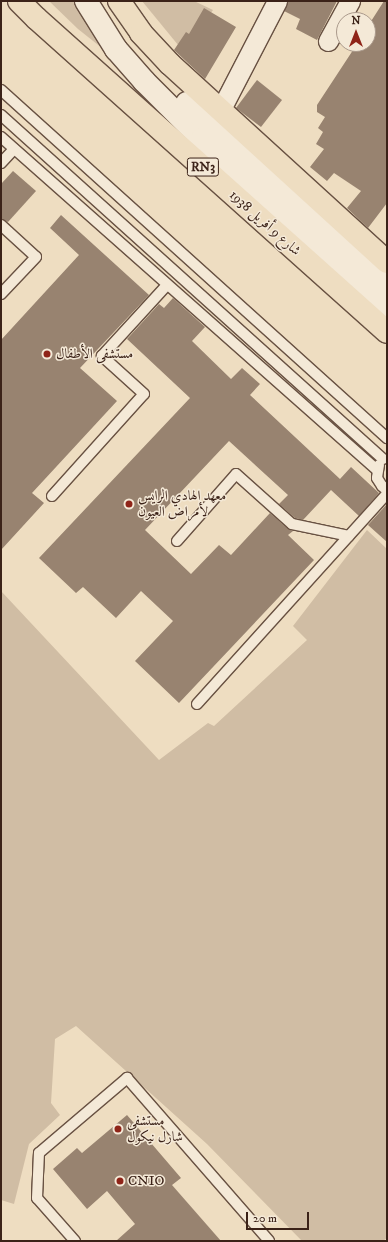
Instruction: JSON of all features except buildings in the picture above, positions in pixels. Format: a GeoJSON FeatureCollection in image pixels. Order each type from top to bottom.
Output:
{"type":"FeatureCollection","features":[{"type":"Feature","properties":{"kind":"main road","name":"شارع 9 أفريل 1938"},"geometry":{"type":"LineString","coordinates":[[19,1],[36,18],[387,332]]}},
{"type":"Feature","properties":{"kind":"main road","name":"شارع 9 أفريل 1938"},"geometry":{"type":"LineString","coordinates":[[86,1],[116,50],[144,81],[202,139],[387,307]]}},
{"type":"Feature","properties":{"kind":"main road"},"geometry":{"type":"LineString","coordinates":[[101,1],[124,36],[147,65],[209,125],[387,286]]}},
{"type":"Feature","properties":{"kind":"main road"},"geometry":{"type":"LineString","coordinates":[[119,1],[155,49],[220,112],[387,262]]}},
{"type":"Feature","properties":{"kind":"street"},"geometry":{"type":"LineString","coordinates":[[220,112],[277,1]]}},
{"type":"Feature","properties":{"kind":"street"},"geometry":{"type":"LineString","coordinates":[[328,41],[350,1]]}},
{"type":"Feature","properties":{"kind":"lane"},"geometry":{"type":"LineString","coordinates":[[1,90],[387,438]]}},
{"type":"Feature","properties":{"kind":"lane"},"geometry":{"type":"LineString","coordinates":[[1,115],[385,458],[377,470],[378,478],[382,486],[387,490]]}},
{"type":"Feature","properties":{"kind":"lane"},"geometry":{"type":"LineString","coordinates":[[1,137],[377,470]]}},
{"type":"Feature","properties":{"kind":"lane"},"geometry":{"type":"LineString","coordinates":[[1,163],[14,149]]}},
{"type":"Feature","properties":{"kind":"lane"},"geometry":{"type":"LineString","coordinates":[[1,225],[36,257],[1,294]]}},
{"type":"Feature","properties":{"kind":"lane"},"geometry":{"type":"LineString","coordinates":[[52,496],[144,394],[102,356],[167,285]]}},
{"type":"Feature","properties":{"kind":"lane"},"geometry":{"type":"LineString","coordinates":[[177,541],[236,474],[292,524],[349,536]]}},
{"type":"Feature","properties":{"kind":"lane"},"geometry":{"type":"LineString","coordinates":[[197,704],[387,494]]}},
{"type":"Feature","properties":{"kind":"lane"},"geometry":{"type":"LineString","coordinates":[[75,1241],[36,1198],[39,1153],[127,1078],[269,1241]]}},
{"type":"Feature","properties":{"kind":"shaded area"},"geometry":{"type":"Polygon","coordinates":[[[49,1],[76,1],[107,52],[78,29],[49,1]]]}},
{"type":"Feature","properties":{"kind":"shaded area"},"geometry":{"type":"Polygon","coordinates":[[[142,1],[194,1],[213,10],[183,51],[142,1]]]}},
{"type":"Feature","properties":{"kind":"shaded area"},"geometry":{"type":"Polygon","coordinates":[[[367,530],[387,549],[387,1238],[383,1241],[302,1241],[207,1144],[76,1026],[55,1039],[51,1103],[60,1115],[29,1144],[14,1204],[1,1200],[1,591],[159,760],[208,723],[214,726],[307,640],[293,626],[367,530]]]}},
{"type":"Feature","properties":{"kind":"place","name":"مستشفى الأطفال"},"geometry":{"type":"Point","coordinates":[47,354]}},
{"type":"Feature","properties":{"kind":"place","name":"معهد الهادي الرايس لأمراض العيون"},"geometry":{"type":"Point","coordinates":[129,504]}},
{"type":"Feature","properties":{"kind":"place","name":"مستشفى شارل نيكول"},"geometry":{"type":"Point","coordinates":[118,1129]}},
{"type":"Feature","properties":{"kind":"place","name":"CNIO"},"geometry":{"type":"Point","coordinates":[120,1181]}}]}
